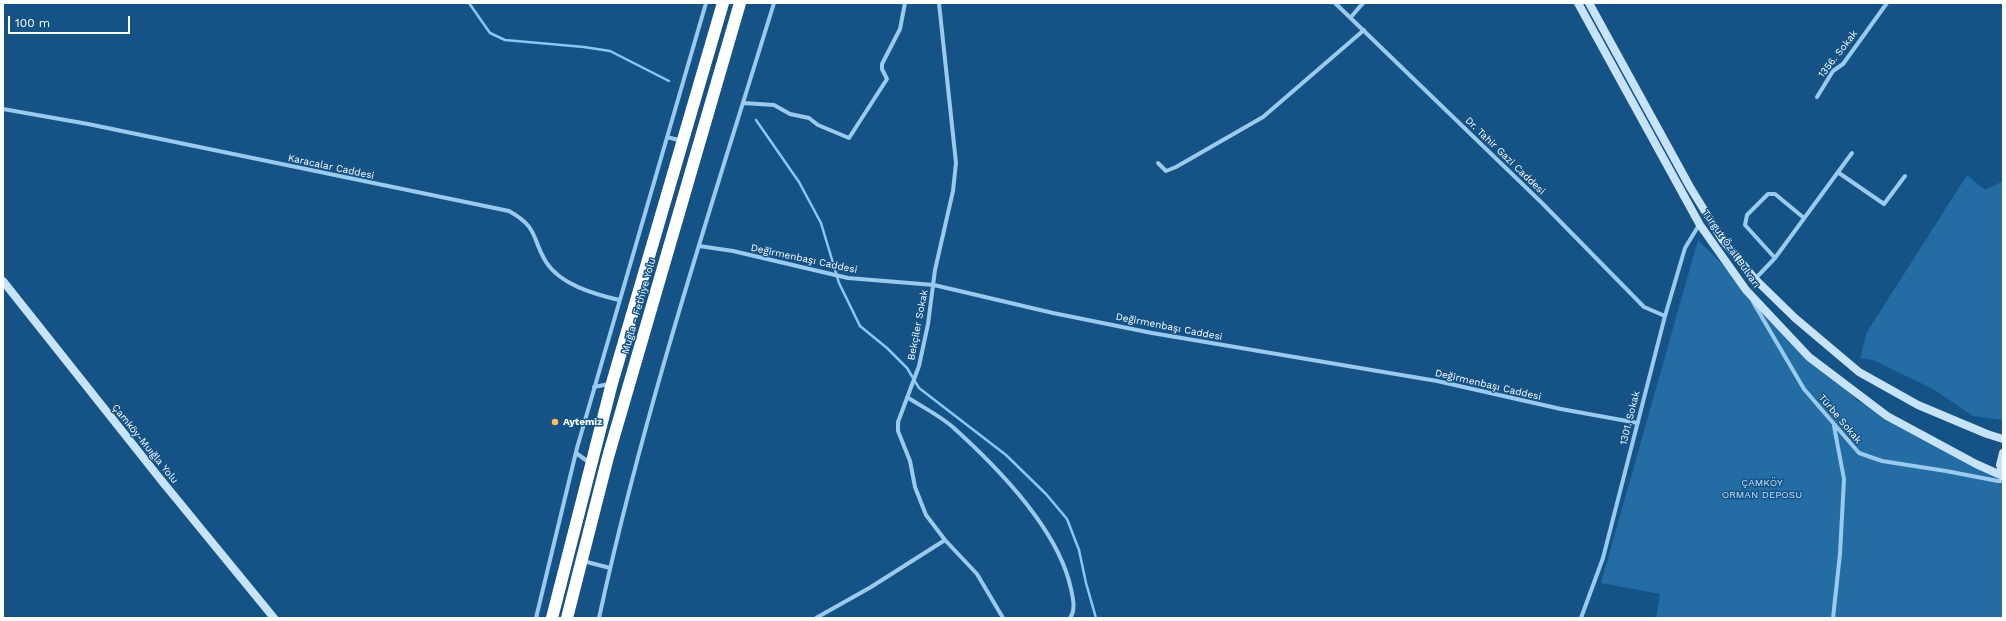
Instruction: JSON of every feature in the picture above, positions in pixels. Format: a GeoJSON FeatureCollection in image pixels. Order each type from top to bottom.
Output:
{"type":"FeatureCollection","features":[{"type":"Feature","properties":{"kind":"highway","name":"Muğla - Fethiye Yolu"},"geometry":{"type":"LineString","coordinates":[[552,618],[590,463],[612,383],[723,3]]}},
{"type":"Feature","properties":{"kind":"highway","name":"Muğla - Fethiye Yolu"},"geometry":{"type":"LineString","coordinates":[[568,618],[581,561],[635,361],[740,3]]}},
{"type":"Feature","properties":{"kind":"main road","name":"Turgut Özal Bulvarı"},"geometry":{"type":"LineString","coordinates":[[1578,3],[1700,225],[1746,290],[1809,357],[1887,416],[1976,464],[2003,476]]}},
{"type":"Feature","properties":{"kind":"main road"},"geometry":{"type":"LineString","coordinates":[[1589,3],[1690,187],[1722,239],[1755,280],[1795,318],[1859,372],[1918,405],[1986,434],[2003,439]]}},
{"type":"Feature","properties":{"kind":"main road","name":"Çamköy-Muığla Yolu"},"geometry":{"type":"LineString","coordinates":[[3,280],[161,480],[274,618]]}},
{"type":"Feature","properties":{"kind":"main road"},"geometry":{"type":"LineString","coordinates":[[2003,453],[2000,460],[2003,472]]}},
{"type":"Feature","properties":{"kind":"street"},"geometry":{"type":"LineString","coordinates":[[536,618],[576,453],[594,386],[706,3]]}},
{"type":"Feature","properties":{"kind":"street"},"geometry":{"type":"LineString","coordinates":[[598,618],[640,446],[699,246],[774,3]]}},
{"type":"Feature","properties":{"kind":"street"},"geometry":{"type":"LineString","coordinates":[[743,103],[774,105],[790,114],[809,118],[818,125],[849,138],[887,79],[882,69],[882,64],[900,29],[905,3]]}},
{"type":"Feature","properties":{"kind":"street","name":"Bekçiler Sokak"},"geometry":{"type":"LineString","coordinates":[[938,3],[956,163],[954,192],[935,270],[928,324],[919,366],[898,422],[898,431],[910,461],[915,487],[926,515],[945,540],[977,574],[1003,618]]}},
{"type":"Feature","properties":{"kind":"street","name":"Dr. Tahir Gazi Caddesi"},"geometry":{"type":"LineString","coordinates":[[1335,3],[1542,203],[1644,307],[1665,316]]}},
{"type":"Feature","properties":{"kind":"street"},"geometry":{"type":"LineString","coordinates":[[1351,18],[1363,3]]}},
{"type":"Feature","properties":{"kind":"street","name":"1356. Sokak"},"geometry":{"type":"LineString","coordinates":[[1817,97],[1833,71],[1842,64],[1887,3]]}},
{"type":"Feature","properties":{"kind":"street"},"geometry":{"type":"LineString","coordinates":[[1158,163],[1166,171],[1176,167],[1263,118],[1364,30]]}},
{"type":"Feature","properties":{"kind":"street","name":"Karacalar Caddesi"},"geometry":{"type":"LineString","coordinates":[[3,109],[88,124],[509,211],[523,219],[532,231],[546,262],[568,283],[600,295],[619,300]]}},
{"type":"Feature","properties":{"kind":"street"},"geometry":{"type":"LineString","coordinates":[[667,137],[683,141]]}},
{"type":"Feature","properties":{"kind":"street"},"geometry":{"type":"LineString","coordinates":[[1755,280],[1775,258],[1839,173],[1852,153]]}},
{"type":"Feature","properties":{"kind":"street"},"geometry":{"type":"LineString","coordinates":[[1839,173],[1884,204],[1905,176]]}},
{"type":"Feature","properties":{"kind":"street"},"geometry":{"type":"LineString","coordinates":[[1775,258],[1745,225],[1747,215],[1768,194],[1776,194],[1804,218]]}},
{"type":"Feature","properties":{"kind":"street","name":"1301. Sokak"},"geometry":{"type":"LineString","coordinates":[[1581,618],[1602,558],[1665,316],[1685,248],[1700,225]]}},
{"type":"Feature","properties":{"kind":"street","name":"Değirmenbaşı Caddesi"},"geometry":{"type":"LineString","coordinates":[[699,246],[733,252],[848,278],[934,285],[1152,333],[1430,380],[1561,409],[1638,423]]}},
{"type":"Feature","properties":{"kind":"street","name":"Türbe Sokak"},"geometry":{"type":"LineString","coordinates":[[1746,290],[1804,389],[1859,453],[1882,461],[2003,481]]}},
{"type":"Feature","properties":{"kind":"street"},"geometry":{"type":"LineString","coordinates":[[594,386],[612,383]]}},
{"type":"Feature","properties":{"kind":"street"},"geometry":{"type":"LineString","coordinates":[[907,397],[954,428],[1006,479],[1044,529],[1064,561],[1069,578],[1074,600],[1072,615],[1070,618]]}},
{"type":"Feature","properties":{"kind":"street"},"geometry":{"type":"LineString","coordinates":[[1833,618],[1840,554],[1844,480],[1834,425]]}},
{"type":"Feature","properties":{"kind":"street"},"geometry":{"type":"LineString","coordinates":[[576,453],[590,463]]}},
{"type":"Feature","properties":{"kind":"street"},"geometry":{"type":"LineString","coordinates":[[816,618],[870,587],[945,540]]}},
{"type":"Feature","properties":{"kind":"street"},"geometry":{"type":"LineString","coordinates":[[581,561],[610,568]]}},
{"type":"Feature","properties":{"kind":"green space"},"geometry":{"type":"Polygon","coordinates":[[[1967,175],[1985,190],[2003,181],[2003,420],[1973,416],[1933,389],[1873,360],[1860,358],[1867,332],[1967,175]]]}},
{"type":"Feature","properties":{"kind":"green space","name":"ÇAMKÖY ORMAN DEPOSU"},"geometry":{"type":"Polygon","coordinates":[[[1698,240],[1858,401],[2003,475],[2003,618],[1656,618],[1660,594],[1601,583],[1698,240]]]}},
{"type":"Feature","properties":{"kind":"waterway"},"geometry":{"type":"LineString","coordinates":[[469,3],[490,33],[505,40],[584,47],[610,51],[669,81]]}},
{"type":"Feature","properties":{"kind":"waterway"},"geometry":{"type":"LineString","coordinates":[[756,120],[799,182],[821,223],[839,283],[860,326],[887,348],[907,368],[919,388],[1006,455],[1046,494],[1067,519],[1079,550],[1086,583],[1096,618]]}},
{"type":"Feature","properties":{"kind":"place","name":"Aytemiz"},"geometry":{"type":"Point","coordinates":[555,422]}}]}
